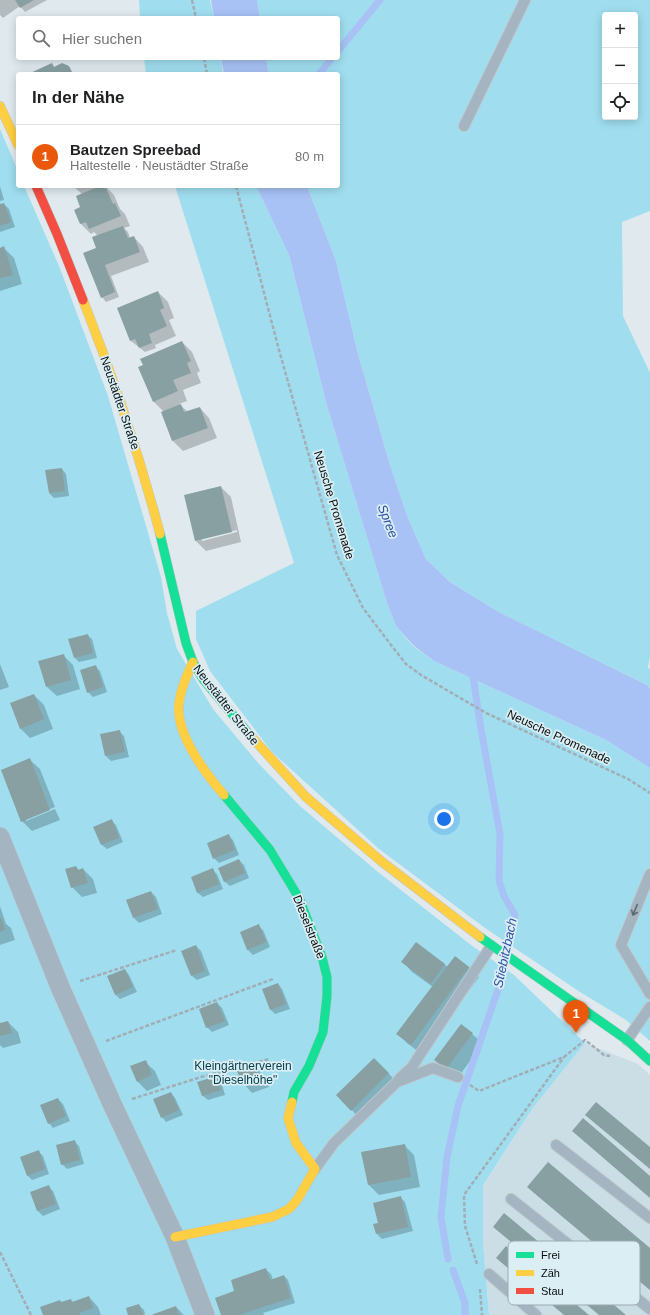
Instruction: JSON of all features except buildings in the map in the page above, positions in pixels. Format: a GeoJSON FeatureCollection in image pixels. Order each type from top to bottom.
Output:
{"type":"FeatureCollection","features":[{"type":"Feature","properties":{"kind":"street"},"geometry":{"type":"LineString","coordinates":[[2,114],[16,141]]}},
{"type":"Feature","properties":{"kind":"street","name":"Neustädter Straße"},"geometry":{"type":"LineString","coordinates":[[37,188],[91,320],[128,422],[148,487],[186,643],[193,662],[204,679],[221,702],[306,797],[381,861],[493,948],[627,1040],[650,1062]]}},
{"type":"Feature","properties":{"kind":"street","name":"Dieselstraße"},"geometry":{"type":"LineString","coordinates":[[193,662],[183,685],[179,704],[180,721],[187,739],[199,761],[219,789],[270,850],[298,898],[322,957],[326,977],[327,996],[323,1032],[309,1066],[294,1092],[288,1118],[296,1144],[315,1168]]}},
{"type":"Feature","properties":{"kind":"street"},"geometry":{"type":"LineString","coordinates":[[2,849],[87,1048],[175,1237],[204,1315]]}},
{"type":"Feature","properties":{"kind":"street"},"geometry":{"type":"LineString","coordinates":[[175,1237],[272,1217],[289,1209],[297,1200],[315,1168]]}},
{"type":"Feature","properties":{"kind":"lane"},"geometry":{"type":"LineString","coordinates":[[464,126],[525,0]]}},
{"type":"Feature","properties":{"kind":"lane"},"geometry":{"type":"LineString","coordinates":[[650,874],[621,945],[650,994]]}},
{"type":"Feature","properties":{"kind":"lane"},"geometry":{"type":"LineString","coordinates":[[315,1168],[334,1143],[412,1067],[493,948]]}},
{"type":"Feature","properties":{"kind":"lane"},"geometry":{"type":"LineString","coordinates":[[627,1040],[650,1007]]}},
{"type":"Feature","properties":{"kind":"lane"},"geometry":{"type":"LineString","coordinates":[[397,1082],[433,1068],[458,1077]]}},
{"type":"Feature","properties":{"kind":"lane"},"geometry":{"type":"LineString","coordinates":[[556,1145],[650,1218]]}},
{"type":"Feature","properties":{"kind":"lane"},"geometry":{"type":"LineString","coordinates":[[511,1200],[563,1241]]}},
{"type":"Feature","properties":{"kind":"lane"},"geometry":{"type":"LineString","coordinates":[[488,1274],[508,1291]]}},
{"type":"Feature","properties":{"kind":"lane"},"geometry":{"type":"LineString","coordinates":[[640,1301],[650,1309]]}},
{"type":"Feature","properties":{"kind":"lane"},"geometry":{"type":"LineString","coordinates":[[524,1305],[536,1315]]}},
{"type":"Feature","properties":{"kind":"path"},"geometry":{"type":"LineString","coordinates":[[192,0],[196,16]]}},
{"type":"Feature","properties":{"kind":"path"},"geometry":{"type":"LineString","coordinates":[[204,60],[207,72]]}},
{"type":"Feature","properties":{"kind":"path","name":"Neusche Promenade"},"geometry":{"type":"LineString","coordinates":[[237,188],[279,350],[337,555],[363,608],[406,664],[422,675],[486,713],[628,779],[650,793]]}},
{"type":"Feature","properties":{"kind":"path"},"geometry":{"type":"LineString","coordinates":[[60,987],[177,950]]}},
{"type":"Feature","properties":{"kind":"path"},"geometry":{"type":"LineString","coordinates":[[87,1048],[273,979]]}},
{"type":"Feature","properties":{"kind":"path"},"geometry":{"type":"LineString","coordinates":[[478,1270],[465,1226],[464,1195],[564,1057],[585,1040],[604,1055],[610,1057],[627,1040]]}},
{"type":"Feature","properties":{"kind":"path"},"geometry":{"type":"LineString","coordinates":[[479,1091],[564,1057]]}},
{"type":"Feature","properties":{"kind":"path"},"geometry":{"type":"LineString","coordinates":[[113,1106],[201,1077],[269,1059]]}},
{"type":"Feature","properties":{"kind":"path"},"geometry":{"type":"LineString","coordinates":[[0,1252],[31,1315]]}},
{"type":"Feature","properties":{"kind":"path"},"geometry":{"type":"LineString","coordinates":[[480,1285],[482,1315]]}},
{"type":"Feature","properties":{"kind":"shaded area"},"geometry":{"type":"Polygon","coordinates":[[[585,1043],[638,1064],[650,1075],[650,1315],[489,1315],[483,1242],[483,1187],[532,1109],[585,1043]]]}},
{"type":"Feature","properties":{"kind":"green space"},"geometry":{"type":"Polygon","coordinates":[[[139,0],[210,0],[214,16],[140,16],[139,0]]]}},
{"type":"Feature","properties":{"kind":"green space"},"geometry":{"type":"Polygon","coordinates":[[[257,0],[650,0],[650,211],[622,222],[623,316],[650,373],[650,657],[648,667],[650,670],[650,688],[647,685],[497,611],[450,582],[426,559],[408,518],[390,465],[357,350],[336,261],[308,188],[340,188],[340,72],[269,72],[266,60],[340,60],[340,16],[260,16],[257,0]]]}},
{"type":"Feature","properties":{"kind":"green space"},"geometry":{"type":"Polygon","coordinates":[[[144,60],[221,60],[223,72],[146,72],[144,60]]]}},
{"type":"Feature","properties":{"kind":"green space","name":"Kleingärtnerverein \"Dieselhöhe\""},"geometry":{"type":"Polygon","coordinates":[[[0,129],[16,166],[16,188],[25,188],[59,266],[108,396],[161,577],[167,613],[177,649],[213,709],[259,764],[300,806],[378,872],[471,945],[514,975],[585,1043],[532,1109],[483,1186],[483,1242],[489,1315],[0,1315],[0,129]]]}},
{"type":"Feature","properties":{"kind":"green space"},"geometry":{"type":"Polygon","coordinates":[[[176,188],[257,188],[289,255],[327,406],[387,603],[396,626],[413,646],[434,661],[606,740],[650,768],[650,1041],[626,1020],[580,992],[485,928],[379,849],[272,752],[210,671],[196,639],[196,611],[294,563],[176,188]]]}},
{"type":"Feature","properties":{"kind":"water"},"geometry":{"type":"Polygon","coordinates":[[[211,0],[257,0],[260,16],[214,16],[211,0]]]}},
{"type":"Feature","properties":{"kind":"water"},"geometry":{"type":"Polygon","coordinates":[[[221,60],[266,60],[269,72],[224,72],[221,60]]]}},
{"type":"Feature","properties":{"kind":"water","name":"Spree"},"geometry":{"type":"Polygon","coordinates":[[[257,188],[308,188],[336,261],[357,350],[390,465],[408,518],[426,559],[450,582],[497,611],[647,685],[650,688],[650,768],[606,740],[434,661],[414,646],[396,626],[387,603],[327,406],[289,255],[257,188]]]}},
{"type":"Feature","properties":{"kind":"waterway"},"geometry":{"type":"LineString","coordinates":[[340,49],[380,0]]}},
{"type":"Feature","properties":{"kind":"waterway"},"geometry":{"type":"LineString","coordinates":[[321,72],[330,60]]}},
{"type":"Feature","properties":{"kind":"waterway","name":"Stiebitzbach"},"geometry":{"type":"LineString","coordinates":[[448,1259],[441,1217],[447,1157],[458,1106],[502,978],[515,915],[504,896],[499,881],[500,834],[472,670]]}},
{"type":"Feature","properties":{"kind":"waterway","name":"Stiebitzbach"},"geometry":{"type":"LineString","coordinates":[[453,1270],[465,1303],[465,1315]]}},
{"type":"Feature","properties":{"kind":"traffic: fast"},"geometry":{"type":"LineString","coordinates":[[160,534],[186,643],[193,662],[203,679],[248,733]]}},
{"type":"Feature","properties":{"kind":"traffic: fast"},"geometry":{"type":"LineString","coordinates":[[224,795],[270,850],[299,898],[322,957],[327,977],[327,996],[323,1032],[309,1066],[294,1092],[292,1102]]}},
{"type":"Feature","properties":{"kind":"traffic: fast"},"geometry":{"type":"LineString","coordinates":[[480,937],[627,1040],[650,1061]]}},
{"type":"Feature","properties":{"kind":"traffic: slow"},"geometry":{"type":"LineString","coordinates":[[0,106],[16,141]]}},
{"type":"Feature","properties":{"kind":"traffic: slow"},"geometry":{"type":"LineString","coordinates":[[83,300],[105,357],[125,416],[160,534]]}},
{"type":"Feature","properties":{"kind":"traffic: slow"},"geometry":{"type":"LineString","coordinates":[[193,662],[184,682],[180,697],[179,715],[186,739],[193,752],[208,776],[224,795]]}},
{"type":"Feature","properties":{"kind":"traffic: slow"},"geometry":{"type":"LineString","coordinates":[[248,733],[306,797],[381,861],[480,937]]}},
{"type":"Feature","properties":{"kind":"traffic: slow"},"geometry":{"type":"LineString","coordinates":[[175,1237],[272,1217],[289,1209],[297,1200],[315,1169],[296,1143],[288,1118],[292,1102]]}},
{"type":"Feature","properties":{"kind":"traffic: jam"},"geometry":{"type":"LineString","coordinates":[[37,188],[83,300]]}},
{"type":"Feature","properties":{"kind":"place","name":"Bautzen Spreebad"},"geometry":{"type":"Point","coordinates":[576,1033]}}]}
